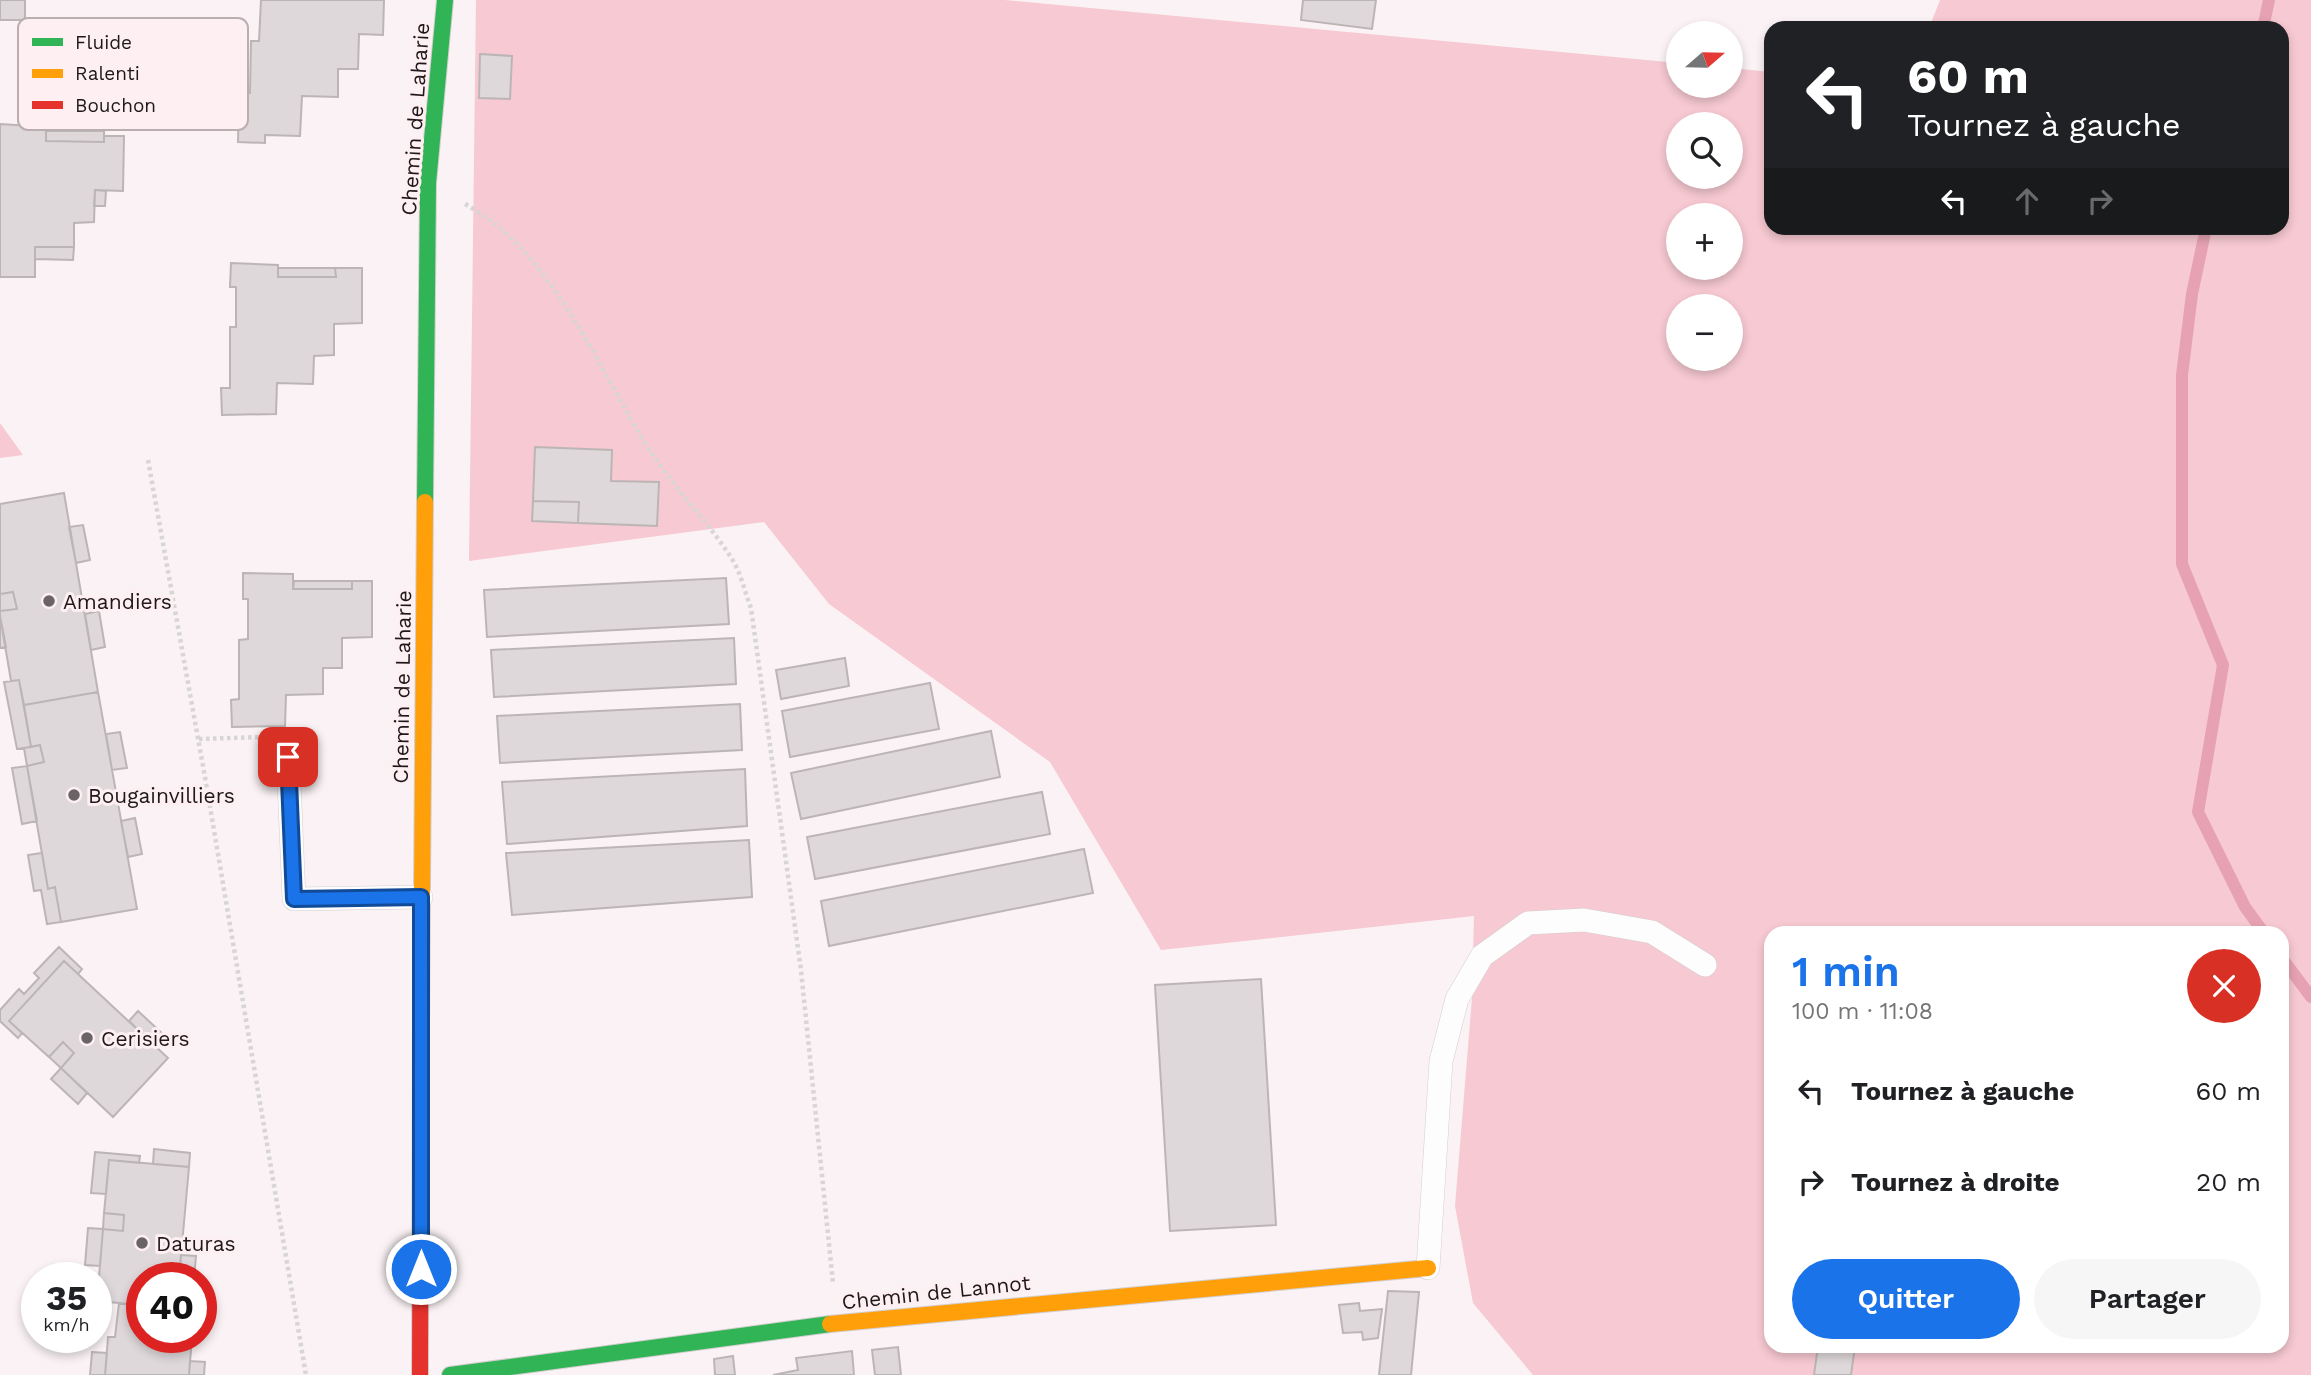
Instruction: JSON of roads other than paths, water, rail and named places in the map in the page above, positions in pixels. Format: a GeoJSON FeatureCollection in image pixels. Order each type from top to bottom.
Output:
{"type":"FeatureCollection","features":[{"type":"Feature","properties":{"kind":"street","name":"Chemin de Laharie"},"geometry":{"type":"LineString","coordinates":[[420,1375],[421,897],[428,183],[446,0]]}},
{"type":"Feature","properties":{"kind":"street","name":"Chemin de Lannot"},"geometry":{"type":"LineString","coordinates":[[450,1375],[837,1323],[1429,1268]]}},
{"type":"Feature","properties":{"kind":"lane"},"geometry":{"type":"LineString","coordinates":[[288,757],[294,899],[421,897]]}},
{"type":"Feature","properties":{"kind":"lane"},"geometry":{"type":"LineString","coordinates":[[1429,1268],[1441,1061],[1457,999],[1482,956],[1528,923],[1584,920],[1652,932],[1705,965]]}},
{"type":"Feature","properties":{"kind":"waterway"},"geometry":{"type":"LineString","coordinates":[[2264,21],[2269,0]]}},
{"type":"Feature","properties":{"kind":"waterway"},"geometry":{"type":"LineString","coordinates":[[2205,235],[2192,294],[2182,375],[2182,564],[2223,665],[2198,812],[2245,907],[2259,926]]}},
{"type":"Feature","properties":{"kind":"waterway"},"geometry":{"type":"LineString","coordinates":[[2289,967],[2311,997]]}},
{"type":"Feature","properties":{"kind":"place","name":"Amandiers"},"geometry":{"type":"Point","coordinates":[49,601]}},
{"type":"Feature","properties":{"kind":"place","name":"Bougainvilliers"},"geometry":{"type":"Point","coordinates":[74,795]}},
{"type":"Feature","properties":{"kind":"place","name":"Cerisiers"},"geometry":{"type":"Point","coordinates":[87,1038]}},
{"type":"Feature","properties":{"kind":"place","name":"Daturas"},"geometry":{"type":"Point","coordinates":[142,1243]}}]}
